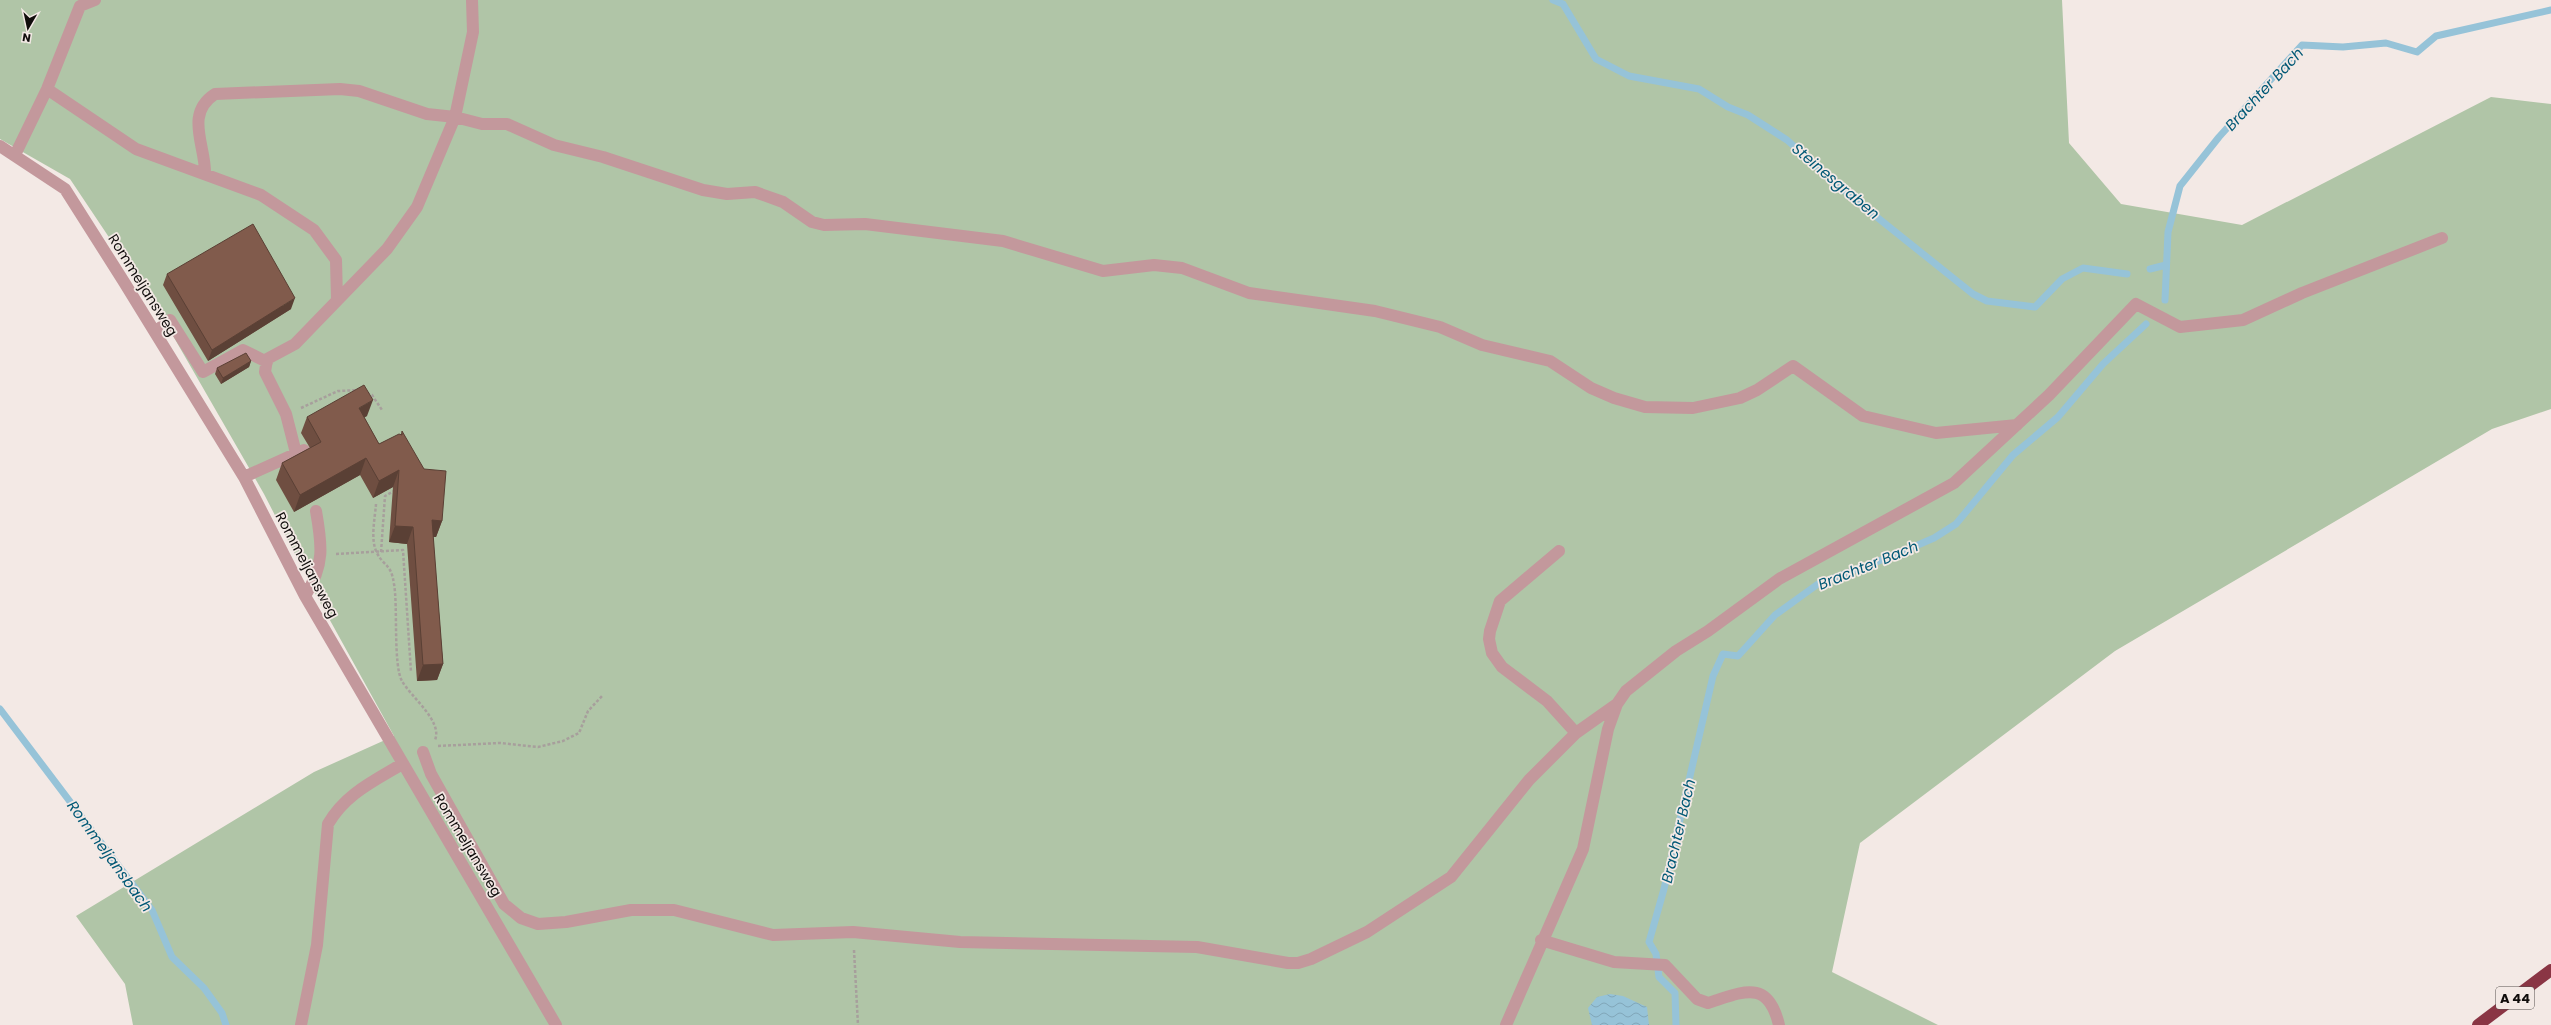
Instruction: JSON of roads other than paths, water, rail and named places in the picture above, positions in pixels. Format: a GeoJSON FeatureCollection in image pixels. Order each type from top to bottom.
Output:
{"type":"FeatureCollection","features":[{"type":"Feature","properties":{"kind":"highway","name":"A 44"},"geometry":{"type":"LineString","coordinates":[[2478,1025],[2551,970]]}},
{"type":"Feature","properties":{"kind":"street"},"geometry":{"type":"LineString","coordinates":[[16,155],[46,89],[79,3],[95,0]]}},
{"type":"Feature","properties":{"kind":"street"},"geometry":{"type":"LineString","coordinates":[[244,477],[300,452],[286,414],[265,372],[267,359],[295,344],[387,249],[417,207],[455,117],[473,32],[472,0]]}},
{"type":"Feature","properties":{"kind":"street"},"geometry":{"type":"LineString","coordinates":[[46,89],[136,148],[261,195],[314,230],[336,260],[337,299]]}},
{"type":"Feature","properties":{"kind":"street"},"geometry":{"type":"LineString","coordinates":[[205,174],[205,164],[197,126],[205,103],[215,94],[340,89],[359,91],[427,114],[455,117],[482,124],[507,124],[554,145],[603,157],[703,190],[727,194],[755,192],[783,202],[812,222],[824,226],[865,224],[1003,240],[1103,271],[1154,265],[1182,268],[1249,293],[1375,310],[1440,327],[1482,346],[1550,361],[1591,388],[1614,398],[1645,407],[1693,408],[1740,398],[1756,390],[1793,366],[1863,416],[1936,433],[2017,425]]}},
{"type":"Feature","properties":{"kind":"street","name":"Rommeljansweg"},"geometry":{"type":"LineString","coordinates":[[0,146],[16,155],[65,189],[244,477],[305,596],[556,1025]]}},
{"type":"Feature","properties":{"kind":"street"},"geometry":{"type":"LineString","coordinates":[[1506,1025],[1541,940],[1583,849],[1608,729],[1617,704],[1626,691],[1676,651],[1708,631],[1780,579],[1954,483],[2049,395],[2136,304],[2180,327],[2243,320],[2309,290],[2442,238]]}},
{"type":"Feature","properties":{"kind":"street"},"geometry":{"type":"LineString","coordinates":[[154,332],[170,320],[203,372],[243,350],[267,362]]}},
{"type":"Feature","properties":{"kind":"street"},"geometry":{"type":"LineString","coordinates":[[305,596],[311,586],[322,555],[316,511]]}},
{"type":"Feature","properties":{"kind":"street"},"geometry":{"type":"LineString","coordinates":[[1559,551],[1500,601],[1490,631],[1489,639],[1492,653],[1502,666],[1547,701],[1576,733]]}},
{"type":"Feature","properties":{"kind":"street"},"geometry":{"type":"LineString","coordinates":[[428,750],[431,774],[504,904],[521,918],[538,924],[566,922],[631,910],[674,910],[773,935],[854,932],[960,942],[1197,947],[1288,963],[1304,961],[1368,932],[1451,876],[1529,780],[1576,733],[1617,704]]}},
{"type":"Feature","properties":{"kind":"street"},"geometry":{"type":"LineString","coordinates":[[301,1025],[317,945],[328,824],[336,810],[355,792],[402,764]]}},
{"type":"Feature","properties":{"kind":"street"},"geometry":{"type":"LineString","coordinates":[[1541,940],[1614,962],[1633,964],[1662,964],[1697,999],[1703,1002],[1708,1003],[1749,992],[1763,994],[1773,1004],[1779,1025]]}},
{"type":"Feature","properties":{"kind":"water"},"geometry":{"type":"Polygon","coordinates":[[[1610,994],[1623,996],[1647,1007],[1649,1025],[1592,1025],[1588,1008],[1597,997],[1610,994]]]}},
{"type":"Feature","properties":{"kind":"waterway","name":"Steinesgraben"},"geometry":{"type":"LineString","coordinates":[[1553,0],[1563,4],[1596,59],[1629,76],[1699,89],[1728,107],[1748,115],[1787,140],[1848,194],[1973,294],[1987,301],[2035,307],[2062,279],[2083,268],[2127,274]]}},
{"type":"Feature","properties":{"kind":"waterway","name":"Brachter Bach"},"geometry":{"type":"LineString","coordinates":[[2165,300],[2168,232],[2180,186],[2219,137],[2302,45],[2343,47],[2386,43],[2417,52],[2436,36],[2551,10]]}},
{"type":"Feature","properties":{"kind":"waterway","name":"Steinesgraben"},"geometry":{"type":"LineString","coordinates":[[2150,269],[2166,265]]}},
{"type":"Feature","properties":{"kind":"waterway","name":"Brachter Bach"},"geometry":{"type":"LineString","coordinates":[[1676,1025],[1675,993],[1659,977],[1656,954],[1649,942],[1664,889],[1713,676],[1723,654],[1738,656],[1775,615],[1818,584],[1897,554],[1934,538],[1956,524],[2013,455],[2058,417],[2103,364],[2146,324]]}},
{"type":"Feature","properties":{"kind":"waterway","name":"Rommeljansbach"},"geometry":{"type":"LineString","coordinates":[[0,709],[152,910],[172,957],[204,988],[222,1013],[226,1025]]}}]}
